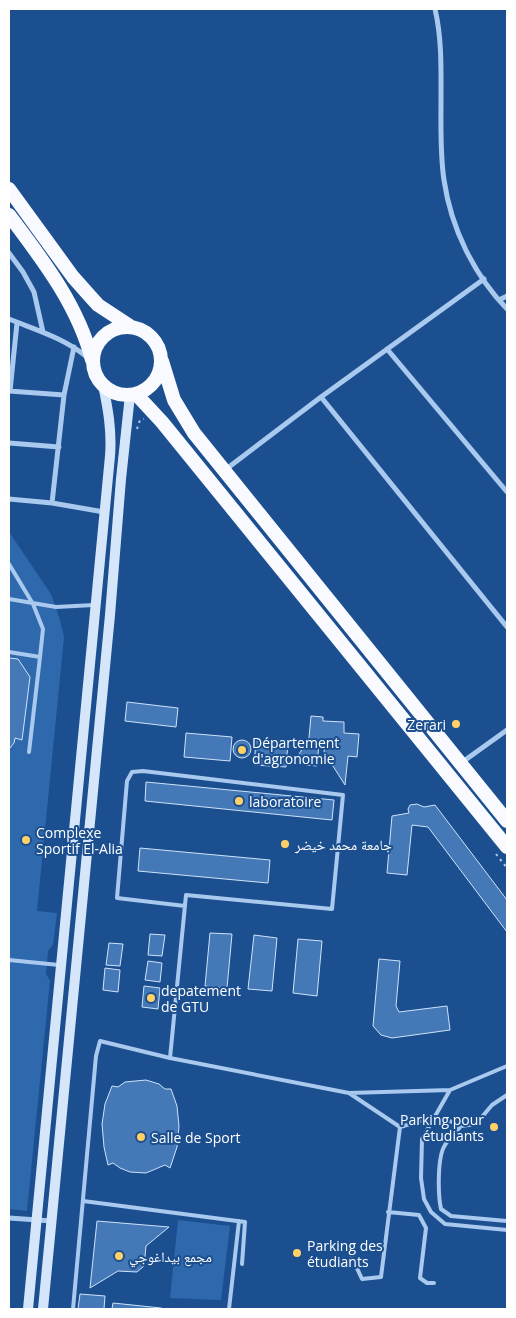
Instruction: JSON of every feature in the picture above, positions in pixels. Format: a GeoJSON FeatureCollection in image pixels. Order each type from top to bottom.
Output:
{"type":"FeatureCollection","features":[{"type":"Feature","properties":{"kind":"highway"},"geometry":{"type":"LineString","coordinates":[[9,189],[73,277],[98,305],[130,326]]}},
{"type":"Feature","properties":{"kind":"highway"},"geometry":{"type":"LineString","coordinates":[[9,215],[59,286],[72,308],[88,345],[98,378],[103,385],[111,391],[120,394],[133,394],[144,390],[157,378],[162,361]]}},
{"type":"Feature","properties":{"kind":"highway"},"geometry":{"type":"LineString","coordinates":[[93,362],[94,350],[100,340],[108,332],[119,327],[130,326],[139,328],[153,338],[158,345],[174,400],[186,421],[224,471],[507,821]]}},
{"type":"Feature","properties":{"kind":"highway"},"geometry":{"type":"LineString","coordinates":[[133,394],[162,422],[507,847]]}},
{"type":"Feature","properties":{"kind":"main road"},"geometry":{"type":"LineString","coordinates":[[28,1309],[111,436],[103,385]]}},
{"type":"Feature","properties":{"kind":"main road"},"geometry":{"type":"LineString","coordinates":[[44,1309],[121,479],[133,394]]}},
{"type":"Feature","properties":{"kind":"street"},"geometry":{"type":"LineString","coordinates":[[435,9],[441,43],[442,164],[450,210],[471,260],[507,309]]}},
{"type":"Feature","properties":{"kind":"street"},"geometry":{"type":"LineString","coordinates":[[9,253],[23,272],[34,292],[43,332]]}},
{"type":"Feature","properties":{"kind":"street"},"geometry":{"type":"LineString","coordinates":[[224,471],[321,397],[484,280]]}},
{"type":"Feature","properties":{"kind":"street"},"geometry":{"type":"LineString","coordinates":[[499,300],[507,296]]}},
{"type":"Feature","properties":{"kind":"street"},"geometry":{"type":"LineString","coordinates":[[9,319],[43,332],[74,347],[93,362]]}},
{"type":"Feature","properties":{"kind":"street"},"geometry":{"type":"LineString","coordinates":[[17,322],[10,391],[64,395]]}},
{"type":"Feature","properties":{"kind":"street"},"geometry":{"type":"LineString","coordinates":[[52,503],[64,395],[74,347]]}},
{"type":"Feature","properties":{"kind":"street"},"geometry":{"type":"LineString","coordinates":[[387,349],[507,492]]}},
{"type":"Feature","properties":{"kind":"street"},"geometry":{"type":"LineString","coordinates":[[321,397],[507,627]]}},
{"type":"Feature","properties":{"kind":"street"},"geometry":{"type":"LineString","coordinates":[[9,443],[59,447]]}},
{"type":"Feature","properties":{"kind":"street"},"geometry":{"type":"LineString","coordinates":[[9,498],[104,512]]}},
{"type":"Feature","properties":{"kind":"street"},"geometry":{"type":"LineString","coordinates":[[460,763],[507,730]]}},
{"type":"Feature","properties":{"kind":"street"},"geometry":{"type":"LineString","coordinates":[[9,1218],[52,1221]]}},
{"type":"Feature","properties":{"kind":"lane"},"geometry":{"type":"LineString","coordinates":[[9,564],[33,604],[43,629],[29,752]]}},
{"type":"Feature","properties":{"kind":"lane"},"geometry":{"type":"LineString","coordinates":[[9,599],[56,607],[96,605]]}},
{"type":"Feature","properties":{"kind":"lane"},"geometry":{"type":"LineString","coordinates":[[9,652],[40,657]]}},
{"type":"Feature","properties":{"kind":"lane"},"geometry":{"type":"LineString","coordinates":[[170,1058],[186,896],[332,909],[343,795],[142,771],[132,772],[127,781],[116,898],[184,906]]}},
{"type":"Feature","properties":{"kind":"lane"},"geometry":{"type":"LineString","coordinates":[[9,960],[61,965]]}},
{"type":"Feature","properties":{"kind":"lane"},"geometry":{"type":"LineString","coordinates":[[73,1309],[96,1056],[100,1041],[170,1058],[349,1093],[450,1090],[507,1066]]}},
{"type":"Feature","properties":{"kind":"lane"},"geometry":{"type":"LineString","coordinates":[[450,1090],[422,1139],[421,1178],[424,1199],[431,1212],[445,1224],[507,1230]]}},
{"type":"Feature","properties":{"kind":"lane"},"geometry":{"type":"LineString","coordinates":[[349,1093],[400,1127],[433,1118],[450,1120],[461,1126],[476,1124],[492,1105],[507,1095]]}},
{"type":"Feature","properties":{"kind":"lane"},"geometry":{"type":"LineString","coordinates":[[461,1126],[443,1146],[439,1168],[438,1195],[441,1209],[451,1216],[507,1221]]}},
{"type":"Feature","properties":{"kind":"lane"},"geometry":{"type":"LineString","coordinates":[[349,1251],[362,1278],[381,1277],[400,1127]]}},
{"type":"Feature","properties":{"kind":"lane"},"geometry":{"type":"LineString","coordinates":[[83,1201],[245,1222],[242,1264]]}},
{"type":"Feature","properties":{"kind":"lane"},"geometry":{"type":"LineString","coordinates":[[388,1212],[419,1215],[426,1228],[420,1278],[427,1283],[434,1283]]}},
{"type":"Feature","properties":{"kind":"lane"},"geometry":{"type":"LineString","coordinates":[[230,1309],[238,1221]]}},
{"type":"Feature","properties":{"kind":"shaded area","name":"Complexe Sportif El-Alia"},"geometry":{"type":"Polygon","coordinates":[[[9,532],[51,594],[64,637],[37,911],[57,913],[53,945],[48,951],[46,974],[50,981],[27,1211],[9,1209],[9,532]]]}},
{"type":"Feature","properties":{"kind":"shaded area"},"geometry":{"type":"Polygon","coordinates":[[[178,1220],[230,1226],[221,1300],[170,1298],[178,1220]]]}},
{"type":"Feature","properties":{"kind":"building"},"geometry":{"type":"Polygon","coordinates":[[[9,658],[18,659],[30,677],[22,740],[15,738],[14,743],[9,749],[9,658]]]}},
{"type":"Feature","properties":{"kind":"building"},"geometry":{"type":"Polygon","coordinates":[[[127,702],[178,708],[176,727],[125,721],[127,702]]]}},
{"type":"Feature","properties":{"kind":"building"},"geometry":{"type":"Polygon","coordinates":[[[311,716],[323,717],[323,721],[344,722],[344,733],[359,734],[357,757],[348,756],[345,785],[324,752],[325,743],[319,743],[317,766],[306,765],[300,761],[299,754],[303,748],[308,748],[311,716]]]}},
{"type":"Feature","properties":{"kind":"building"},"geometry":{"type":"Polygon","coordinates":[[[186,733],[232,737],[230,761],[184,757],[186,733]]]}},
{"type":"Feature","properties":{"kind":"building","name":"Département d'agronomie"},"geometry":{"type":"Polygon","coordinates":[[[242,740],[248,743],[251,749],[248,755],[242,758],[236,755],[233,749],[236,743],[242,740]]]}},
{"type":"Feature","properties":{"kind":"building"},"geometry":{"type":"Polygon","coordinates":[[[256,741],[288,743],[286,767],[254,765],[256,741]]]}},
{"type":"Feature","properties":{"kind":"building","name":"laboratoire"},"geometry":{"type":"Polygon","coordinates":[[[146,782],[334,800],[332,820],[145,801],[146,782]]]}},
{"type":"Feature","properties":{"kind":"building"},"geometry":{"type":"Polygon","coordinates":[[[417,804],[424,807],[435,805],[507,900],[507,932],[428,827],[412,825],[407,875],[387,873],[392,816],[409,813],[410,805],[417,804]]]}},
{"type":"Feature","properties":{"kind":"building"},"geometry":{"type":"Polygon","coordinates":[[[140,848],[270,860],[268,883],[138,871],[140,848]]]}},
{"type":"Feature","properties":{"kind":"building"},"geometry":{"type":"Polygon","coordinates":[[[210,933],[232,934],[227,988],[205,986],[210,933]]]}},
{"type":"Feature","properties":{"kind":"building","name":"depatement de GTU"},"geometry":{"type":"Polygon","coordinates":[[[150,934],[165,935],[162,956],[148,955],[150,934]]]}},
{"type":"Feature","properties":{"kind":"building"},"geometry":{"type":"Polygon","coordinates":[[[254,935],[277,938],[272,991],[248,989],[254,935]]]}},
{"type":"Feature","properties":{"kind":"building"},"geometry":{"type":"Polygon","coordinates":[[[298,939],[322,941],[317,996],[293,993],[298,939]]]}},
{"type":"Feature","properties":{"kind":"building"},"geometry":{"type":"Polygon","coordinates":[[[109,943],[123,944],[120,966],[106,965],[109,943]]]}},
{"type":"Feature","properties":{"kind":"building"},"geometry":{"type":"Polygon","coordinates":[[[379,959],[400,961],[396,1006],[399,1012],[447,1006],[450,1030],[392,1038],[381,1035],[373,1026],[379,959]]]}},
{"type":"Feature","properties":{"kind":"building","name":"depatement de GTU"},"geometry":{"type":"Polygon","coordinates":[[[148,961],[162,963],[160,982],[145,980],[148,961]]]}},
{"type":"Feature","properties":{"kind":"building"},"geometry":{"type":"Polygon","coordinates":[[[105,968],[120,970],[118,992],[103,990],[105,968]]]}},
{"type":"Feature","properties":{"kind":"building","name":"depatement de GTU"},"geometry":{"type":"Polygon","coordinates":[[[144,986],[160,988],[158,1009],[142,1007],[144,986]]]}},
{"type":"Feature","properties":{"kind":"building","name":"Salle de Sport"},"geometry":{"type":"Polygon","coordinates":[[[146,1080],[159,1084],[165,1089],[171,1089],[177,1106],[179,1126],[177,1147],[170,1168],[165,1165],[146,1173],[130,1172],[113,1163],[108,1165],[102,1124],[105,1104],[112,1086],[118,1087],[125,1082],[146,1080]]]}},
{"type":"Feature","properties":{"kind":"building","name":"مجمع بيداغوجي"},"geometry":{"type":"Polygon","coordinates":[[[97,1221],[169,1227],[146,1246],[144,1266],[137,1272],[118,1271],[90,1288],[97,1221]]]}},
{"type":"Feature","properties":{"kind":"building"},"geometry":{"type":"Polygon","coordinates":[[[80,1294],[105,1296],[104,1309],[78,1309],[80,1294]]]}},
{"type":"Feature","properties":{"kind":"building"},"geometry":{"type":"Polygon","coordinates":[[[113,1303],[161,1308],[163,1309],[112,1309],[113,1303]]]}},
{"type":"Feature","properties":{"kind":"place","name":"Zerari"},"geometry":{"type":"Point","coordinates":[456,724]}},
{"type":"Feature","properties":{"kind":"place","name":"Département d'agronomie"},"geometry":{"type":"Point","coordinates":[242,750]}},
{"type":"Feature","properties":{"kind":"place","name":"laboratoire"},"geometry":{"type":"Point","coordinates":[239,801]}},
{"type":"Feature","properties":{"kind":"place","name":"Complexe Sportif El-Alia"},"geometry":{"type":"Point","coordinates":[26,840]}},
{"type":"Feature","properties":{"kind":"place","name":"جامعة محمد خيضر"},"geometry":{"type":"Point","coordinates":[285,844]}},
{"type":"Feature","properties":{"kind":"place","name":"depatement de GTU"},"geometry":{"type":"Point","coordinates":[151,998]}},
{"type":"Feature","properties":{"kind":"place","name":"Parking pour étudiants"},"geometry":{"type":"Point","coordinates":[494,1127]}},
{"type":"Feature","properties":{"kind":"place","name":"Salle de Sport"},"geometry":{"type":"Point","coordinates":[141,1137]}},
{"type":"Feature","properties":{"kind":"place","name":"Parking des étudiants"},"geometry":{"type":"Point","coordinates":[297,1253]}},
{"type":"Feature","properties":{"kind":"place","name":"مجمع بيداغوجي"},"geometry":{"type":"Point","coordinates":[119,1256]}}]}
